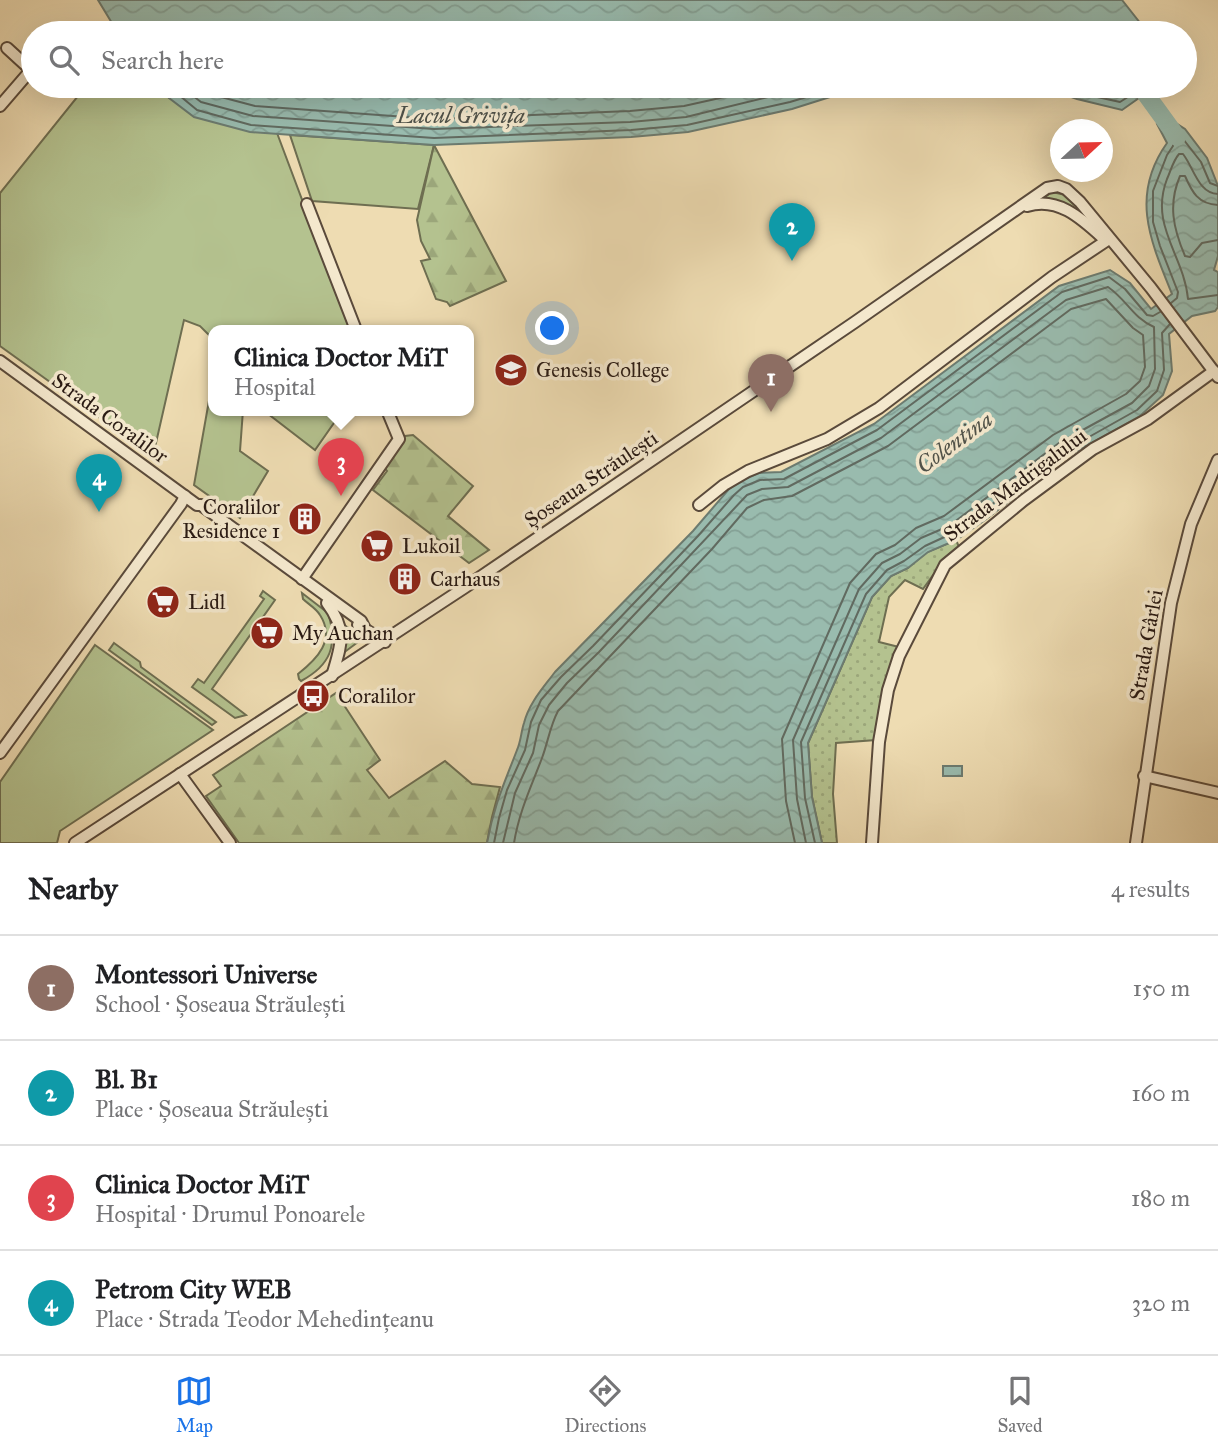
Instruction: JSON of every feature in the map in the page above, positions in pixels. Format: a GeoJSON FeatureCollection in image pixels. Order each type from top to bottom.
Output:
{"type":"FeatureCollection","features":[{"type":"Feature","properties":{"kind":"street"},"geometry":{"type":"LineString","coordinates":[[7,47],[21,60]]}},
{"type":"Feature","properties":{"kind":"street"},"geometry":{"type":"LineString","coordinates":[[0,106],[21,83]]}},
{"type":"Feature","properties":{"kind":"street","name":"Șoseaua Străulești"},"geometry":{"type":"LineString","coordinates":[[77,843],[385,642],[1048,188],[1058,186],[1066,189],[1085,207],[1127,259]]}},
{"type":"Feature","properties":{"kind":"street"},"geometry":{"type":"LineString","coordinates":[[1019,209],[1039,203],[1059,206],[1072,212],[1127,259],[1216,374]]}},
{"type":"Feature","properties":{"kind":"street"},"geometry":{"type":"LineString","coordinates":[[307,204],[354,325]]}},
{"type":"Feature","properties":{"kind":"street"},"geometry":{"type":"LineString","coordinates":[[699,505],[724,485],[748,471],[827,439],[879,408],[1052,277],[1106,241]]}},
{"type":"Feature","properties":{"kind":"street","name":"Strada Coralilor"},"geometry":{"type":"LineString","coordinates":[[0,361],[360,621],[364,627]]}},
{"type":"Feature","properties":{"kind":"street","name":"Strada Madrigalului"},"geometry":{"type":"LineString","coordinates":[[872,843],[879,742],[888,690],[899,656],[945,565],[1024,500],[1093,449],[1148,419],[1216,374]]}},
{"type":"Feature","properties":{"kind":"street"},"geometry":{"type":"LineString","coordinates":[[302,579],[399,439],[389,416]]}},
{"type":"Feature","properties":{"kind":"street","name":"Strada Gârlei"},"geometry":{"type":"LineString","coordinates":[[1136,843],[1171,603],[1191,524],[1218,460]]}},
{"type":"Feature","properties":{"kind":"street"},"geometry":{"type":"LineString","coordinates":[[0,753],[185,496]]}},
{"type":"Feature","properties":{"kind":"street","name":"Strada Coralilor"},"geometry":{"type":"LineString","coordinates":[[197,505],[198,509],[357,625],[385,642]]}},
{"type":"Feature","properties":{"kind":"street"},"geometry":{"type":"LineString","coordinates":[[327,603],[338,617],[341,626],[341,643],[332,676]]}},
{"type":"Feature","properties":{"kind":"street"},"geometry":{"type":"LineString","coordinates":[[180,774],[230,843]]}},
{"type":"Feature","properties":{"kind":"street"},"geometry":{"type":"LineString","coordinates":[[1144,776],[1218,793]]}},
{"type":"Feature","properties":{"kind":"green space"},"geometry":{"type":"Polygon","coordinates":[[[76,98],[169,98],[277,133],[349,325],[208,325],[208,334],[200,326],[184,320],[153,456],[0,346],[0,193],[76,98]]]}},
{"type":"Feature","properties":{"kind":"green space"},"geometry":{"type":"Polygon","coordinates":[[[290,135],[434,145],[418,209],[312,201],[290,135]]]}},
{"type":"Feature","properties":{"kind":"green space"},"geometry":{"type":"Polygon","coordinates":[[[434,145],[506,281],[450,306],[447,302],[436,299],[421,261],[430,259],[421,241],[417,220],[434,145]]]}},
{"type":"Feature","properties":{"kind":"green space"},"geometry":{"type":"Polygon","coordinates":[[[1052,192],[1070,196],[1081,208],[1078,212],[1042,199],[1052,192]]]}},
{"type":"Feature","properties":{"kind":"green space"},"geometry":{"type":"Polygon","coordinates":[[[208,406],[208,416],[243,416],[240,451],[268,471],[240,518],[194,485],[208,406]]]}},
{"type":"Feature","properties":{"kind":"green space"},"geometry":{"type":"Polygon","coordinates":[[[271,416],[339,416],[315,450],[271,416]]]}},
{"type":"Feature","properties":{"kind":"green space"},"geometry":{"type":"Polygon","coordinates":[[[413,435],[473,486],[448,516],[489,550],[469,563],[373,490],[387,471],[384,467],[405,436],[413,435]]]}},
{"type":"Feature","properties":{"kind":"green space"},"geometry":{"type":"Polygon","coordinates":[[[956,540],[959,547],[946,557],[923,589],[905,580],[889,597],[879,642],[899,647],[876,740],[836,743],[833,794],[837,843],[822,843],[812,797],[808,743],[872,597],[891,576],[908,568],[927,552],[956,540]]]}},
{"type":"Feature","properties":{"kind":"green space"},"geometry":{"type":"Polygon","coordinates":[[[263,591],[275,600],[212,689],[246,715],[235,718],[192,687],[198,679],[204,683],[264,599],[260,596],[263,591]]]}},
{"type":"Feature","properties":{"kind":"green space"},"geometry":{"type":"Polygon","coordinates":[[[302,593],[328,613],[332,644],[325,661],[301,681],[298,674],[318,655],[326,633],[320,615],[303,599],[302,593]]]}},
{"type":"Feature","properties":{"kind":"green space"},"geometry":{"type":"Polygon","coordinates":[[[344,625],[359,634],[362,639],[342,654],[344,625]]]}},
{"type":"Feature","properties":{"kind":"green space"},"geometry":{"type":"Polygon","coordinates":[[[114,643],[140,662],[141,667],[216,722],[212,725],[109,650],[114,643]]]}},
{"type":"Feature","properties":{"kind":"green space"},"geometry":{"type":"Polygon","coordinates":[[[95,645],[213,730],[60,831],[57,843],[0,843],[0,782],[95,645]]]}},
{"type":"Feature","properties":{"kind":"green space"},"geometry":{"type":"Polygon","coordinates":[[[336,693],[380,760],[367,770],[389,798],[445,761],[472,784],[500,787],[487,843],[239,843],[206,796],[221,786],[213,775],[336,693]]]}},
{"type":"Feature","properties":{"kind":"water"},"geometry":{"type":"Polygon","coordinates":[[[98,0],[1122,0],[1139,21],[111,21],[98,0]]]}},
{"type":"Feature","properties":{"kind":"water","name":"Lacul Grivița"},"geometry":{"type":"Polygon","coordinates":[[[169,98],[827,98],[792,109],[688,132],[434,145],[250,132],[194,117],[169,98]]]}},
{"type":"Feature","properties":{"kind":"water"},"geometry":{"type":"Polygon","coordinates":[[[1074,98],[1139,98],[1122,110],[1074,98]]]}},
{"type":"Feature","properties":{"kind":"water"},"geometry":{"type":"Polygon","coordinates":[[[1168,118],[1185,129],[1207,158],[1218,186],[1218,256],[1214,270],[1218,272],[1218,307],[1215,311],[1192,316],[1169,334],[1172,371],[1163,395],[1140,416],[1068,456],[956,540],[928,552],[908,568],[891,576],[872,597],[808,743],[812,797],[822,843],[487,843],[496,806],[518,747],[526,716],[537,696],[555,672],[693,531],[729,489],[759,473],[781,472],[874,424],[1059,286],[1110,270],[1130,283],[1151,309],[1172,294],[1147,218],[1149,181],[1167,143],[1157,124],[1168,118]]]}},
{"type":"Feature","properties":{"kind":"water"},"geometry":{"type":"Polygon","coordinates":[[[943,766],[962,766],[962,776],[943,776],[943,766]]]}},
{"type":"Feature","properties":{"kind":"waterway","name":"Colentina"},"geometry":{"type":"LineString","coordinates":[[1149,98],[1177,137]]}},
{"type":"Feature","properties":{"kind":"place","name":"Bl. B1"},"geometry":{"type":"Point","coordinates":[792,261]}},
{"type":"Feature","properties":{"kind":"place","name":"Genesis College"},"geometry":{"type":"Point","coordinates":[511,370]}},
{"type":"Feature","properties":{"kind":"place","name":"Montessori Universe"},"geometry":{"type":"Point","coordinates":[771,412]}},
{"type":"Feature","properties":{"kind":"place","name":"Clinica Doctor MiT"},"geometry":{"type":"Point","coordinates":[341,496]}},
{"type":"Feature","properties":{"kind":"place","name":"Petrom City WEB"},"geometry":{"type":"Point","coordinates":[99,512]}},
{"type":"Feature","properties":{"kind":"place","name":"Coralilor Residence 1"},"geometry":{"type":"Point","coordinates":[305,519]}},
{"type":"Feature","properties":{"kind":"place","name":"Lukoil"},"geometry":{"type":"Point","coordinates":[377,546]}},
{"type":"Feature","properties":{"kind":"place","name":"Carhaus"},"geometry":{"type":"Point","coordinates":[405,579]}},
{"type":"Feature","properties":{"kind":"place","name":"Lidl"},"geometry":{"type":"Point","coordinates":[163,602]}},
{"type":"Feature","properties":{"kind":"place","name":"My Auchan"},"geometry":{"type":"Point","coordinates":[267,633]}},
{"type":"Feature","properties":{"kind":"place","name":"Coralilor"},"geometry":{"type":"Point","coordinates":[313,696]}}]}
